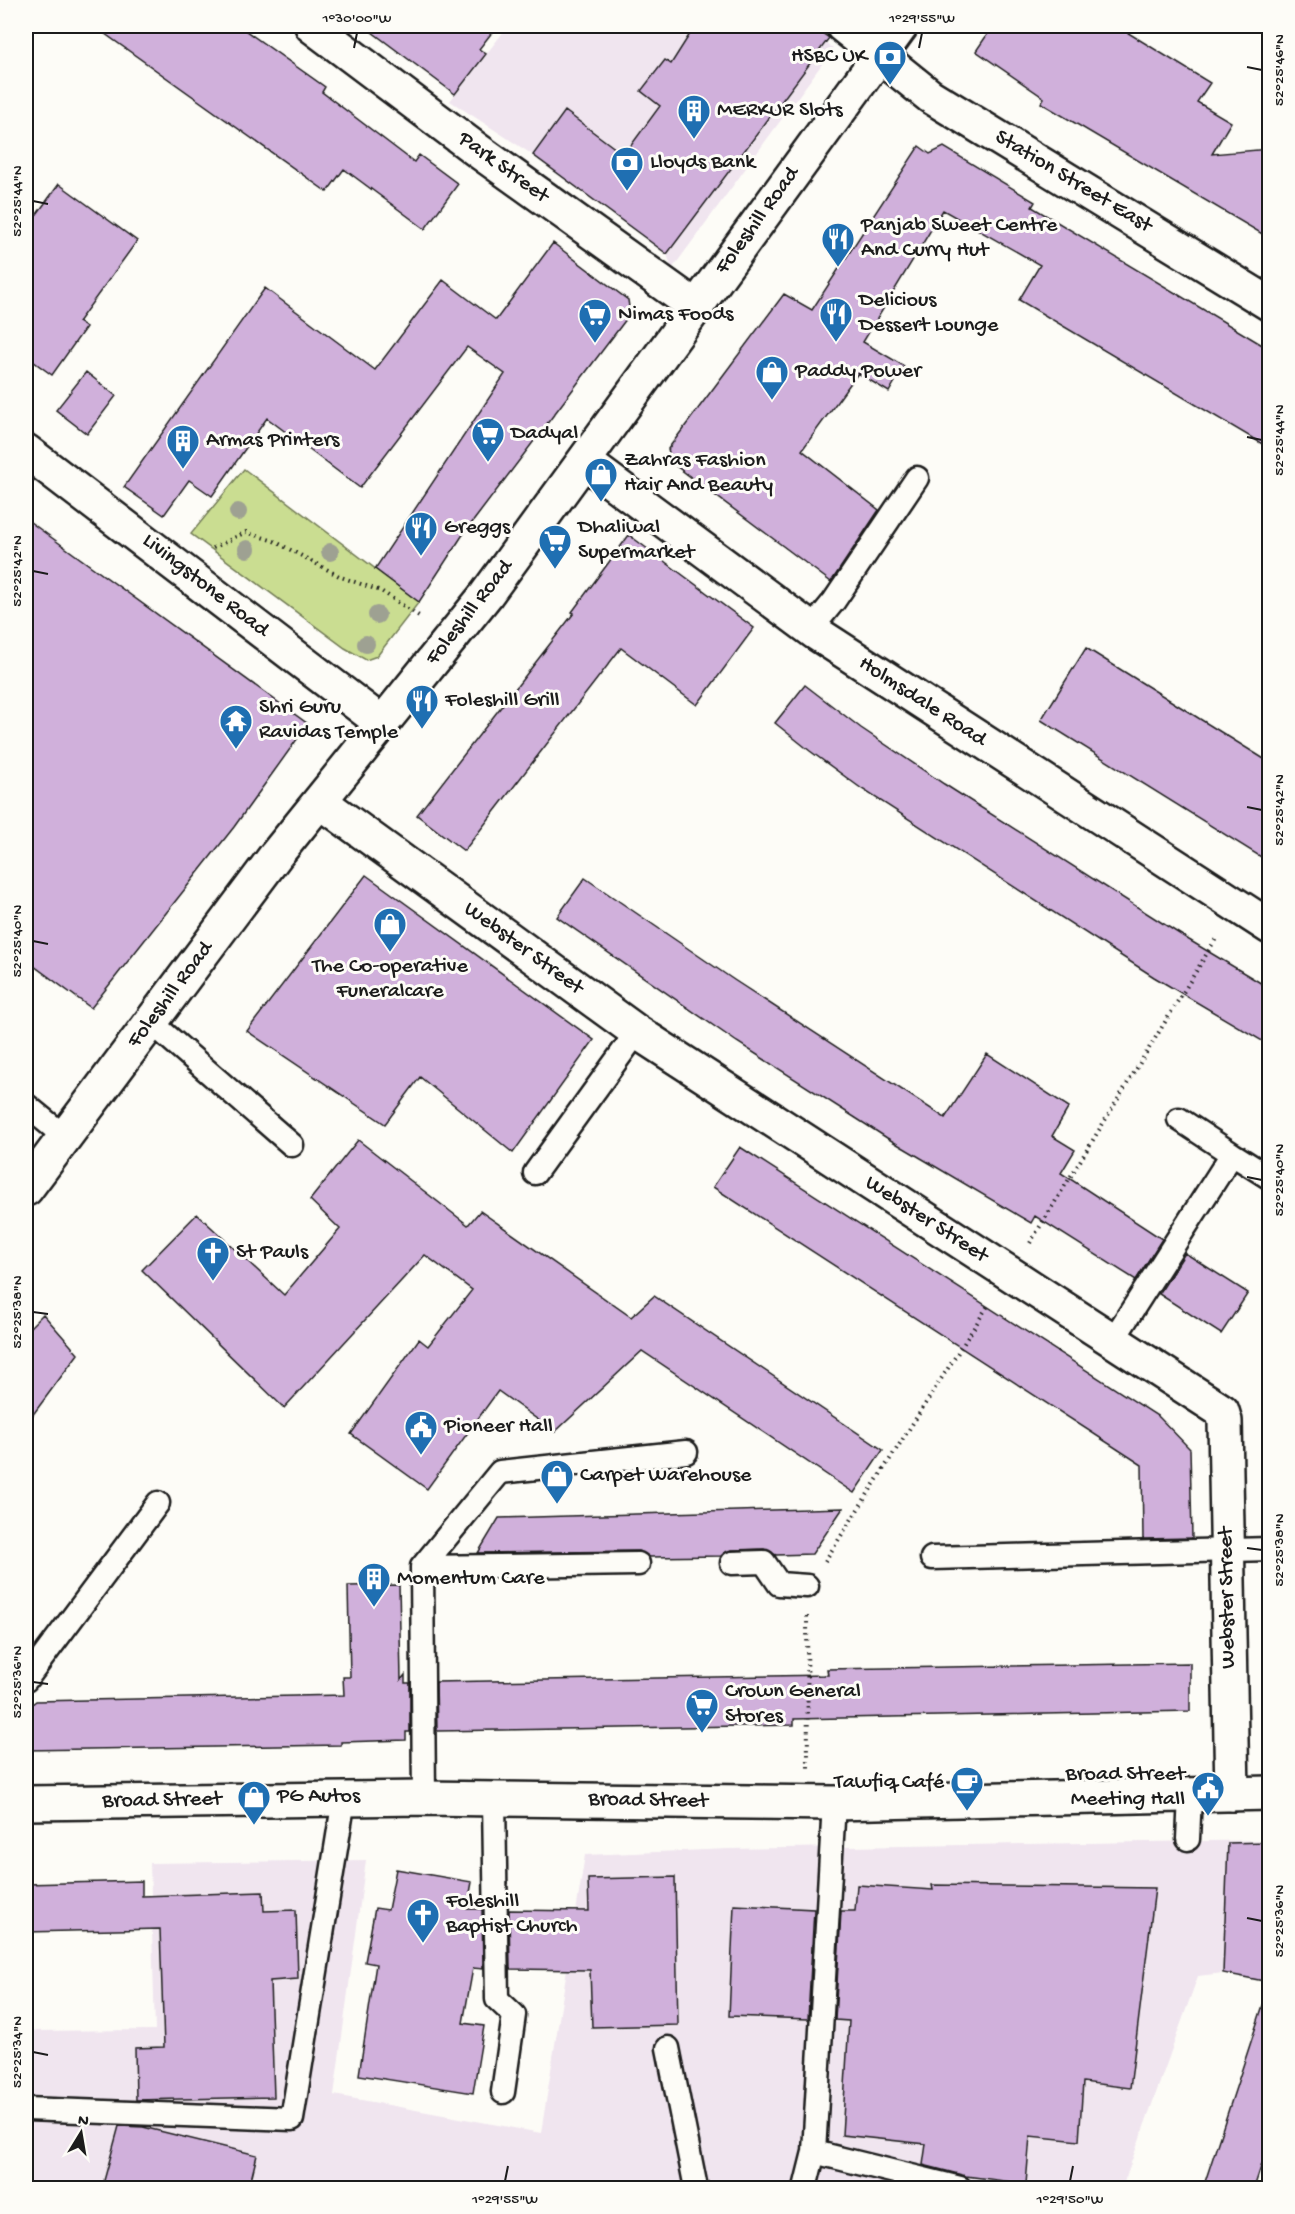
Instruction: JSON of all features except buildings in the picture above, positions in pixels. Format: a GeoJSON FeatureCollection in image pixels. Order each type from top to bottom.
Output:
{"type":"FeatureCollection","features":[{"type":"Feature","properties":{"kind":"street","name":"Park Street"},"geometry":{"type":"LineString","coordinates":[[312,26],[696,307]]}},
{"type":"Feature","properties":{"kind":"street","name":"Station Street East"},"geometry":{"type":"LineString","coordinates":[[843,26],[930,96],[1269,304]]}},
{"type":"Feature","properties":{"kind":"street","name":"Foleshill Road"},"geometry":{"type":"LineString","coordinates":[[26,1189],[276,855],[486,595],[901,26]]}},
{"type":"Feature","properties":{"kind":"street","name":"Livingstone Road"},"geometry":{"type":"LineString","coordinates":[[26,451],[382,723]]}},
{"type":"Feature","properties":{"kind":"street","name":"Holmsdale Road"},"geometry":{"type":"LineString","coordinates":[[585,462],[811,629],[1269,927]]}},
{"type":"Feature","properties":{"kind":"street","name":"Webster Street"},"geometry":{"type":"LineString","coordinates":[[321,802],[637,1032],[1222,1411],[1225,1421],[1232,1794]]}},
{"type":"Feature","properties":{"kind":"street","name":"Broad Street"},"geometry":{"type":"LineString","coordinates":[[26,1803],[424,1798],[821,1803],[1269,1793]]}},
{"type":"Feature","properties":{"kind":"lane"},"geometry":{"type":"LineString","coordinates":[[811,629],[834,601],[917,478]]}},
{"type":"Feature","properties":{"kind":"lane"},"geometry":{"type":"LineString","coordinates":[[151,1022],[292,1145]]}},
{"type":"Feature","properties":{"kind":"lane"},"geometry":{"type":"LineString","coordinates":[[535,1173],[637,1032]]}},
{"type":"Feature","properties":{"kind":"lane"},"geometry":{"type":"LineString","coordinates":[[26,1105],[65,1137]]}},
{"type":"Feature","properties":{"kind":"lane"},"geometry":{"type":"LineString","coordinates":[[1179,1119],[1269,1178]]}},
{"type":"Feature","properties":{"kind":"lane"},"geometry":{"type":"LineString","coordinates":[[1113,1340],[1232,1154]]}},
{"type":"Feature","properties":{"kind":"lane"},"geometry":{"type":"LineString","coordinates":[[424,1798],[422,1567],[500,1472],[686,1452]]}},
{"type":"Feature","properties":{"kind":"lane"},"geometry":{"type":"LineString","coordinates":[[26,1680],[158,1503]]}},
{"type":"Feature","properties":{"kind":"lane"},"geometry":{"type":"LineString","coordinates":[[932,1558],[1269,1549]]}},
{"type":"Feature","properties":{"kind":"lane"},"geometry":{"type":"LineString","coordinates":[[732,1563],[764,1562],[778,1584],[807,1586]]}},
{"type":"Feature","properties":{"kind":"lane"},"geometry":{"type":"LineString","coordinates":[[422,1567],[638,1564]]}},
{"type":"Feature","properties":{"kind":"lane"},"geometry":{"type":"LineString","coordinates":[[1188,1839],[1190,1795]]}},
{"type":"Feature","properties":{"kind":"lane"},"geometry":{"type":"LineString","coordinates":[[26,2109],[292,2119],[344,1798]]}},
{"type":"Feature","properties":{"kind":"lane"},"geometry":{"type":"LineString","coordinates":[[494,1799],[496,1999],[514,2015],[503,2092]]}},
{"type":"Feature","properties":{"kind":"lane"},"geometry":{"type":"LineString","coordinates":[[805,2188],[814,2152],[821,1803]]}},
{"type":"Feature","properties":{"kind":"lane"},"geometry":{"type":"LineString","coordinates":[[668,2048],[696,2188]]}},
{"type":"Feature","properties":{"kind":"lane"},"geometry":{"type":"LineString","coordinates":[[814,2152],[960,2188]]}},
{"type":"Feature","properties":{"kind":"path"},"geometry":{"type":"LineString","coordinates":[[185,571],[211,549],[246,532],[274,541],[341,577],[381,591],[424,619],[430,609]]}},
{"type":"Feature","properties":{"kind":"path"},"geometry":{"type":"LineString","coordinates":[[821,1803],[807,1586],[837,1545],[986,1309],[1011,1275],[1236,906]]}},
{"type":"Feature","properties":{"kind":"shaded area"},"geometry":{"type":"Polygon","coordinates":[[[508,26],[808,26],[833,49],[672,269],[667,254],[533,155],[450,101],[508,26]]]}},
{"type":"Feature","properties":{"kind":"shaded area"},"geometry":{"type":"Polygon","coordinates":[[[1269,1840],[1269,1982],[1223,1973],[1198,1976],[1122,2188],[26,2188],[26,2031],[155,2030],[150,1863],[366,1860],[334,2095],[541,2133],[585,1855],[729,1849],[1269,1840]]]}},
{"type":"Feature","properties":{"kind":"green space"},"geometry":{"type":"Polygon","coordinates":[[[244,469],[419,602],[377,656],[366,660],[345,648],[191,534],[244,469]]]}},
{"type":"Feature","properties":{"kind":"place","name":"HSBC UK"},"geometry":{"type":"Point","coordinates":[890,86]}},
{"type":"Feature","properties":{"kind":"place","name":"MERKUR Slots"},"geometry":{"type":"Point","coordinates":[694,140]}},
{"type":"Feature","properties":{"kind":"place","name":"Lloyds Bank"},"geometry":{"type":"Point","coordinates":[627,192]}},
{"type":"Feature","properties":{"kind":"place","name":"Panjab Sweet Centre And Curry Hut"},"geometry":{"type":"Point","coordinates":[838,268]}},
{"type":"Feature","properties":{"kind":"place","name":"Delicious Dessert Lounge"},"geometry":{"type":"Point","coordinates":[836,343]}},
{"type":"Feature","properties":{"kind":"place","name":"Nimas Foods"},"geometry":{"type":"Point","coordinates":[595,344]}},
{"type":"Feature","properties":{"kind":"place","name":"Paddy Power"},"geometry":{"type":"Point","coordinates":[772,401]}},
{"type":"Feature","properties":{"kind":"place","name":"Dadyal"},"geometry":{"type":"Point","coordinates":[488,463]}},
{"type":"Feature","properties":{"kind":"place","name":"Armas Printers"},"geometry":{"type":"Point","coordinates":[183,470]}},
{"type":"Feature","properties":{"kind":"place","name":"Zahras Fashion Hair And Beauty"},"geometry":{"type":"Point","coordinates":[601,503]}},
{"type":"Feature","properties":{"kind":"place","name":"Greggs"},"geometry":{"type":"Point","coordinates":[421,557]}},
{"type":"Feature","properties":{"kind":"place","name":"Dhaliwal Supermarket"},"geometry":{"type":"Point","coordinates":[555,570]}},
{"type":"Feature","properties":{"kind":"place","name":"Foleshill Grill"},"geometry":{"type":"Point","coordinates":[422,730]}},
{"type":"Feature","properties":{"kind":"place","name":"Shri Guru Ravidas Temple"},"geometry":{"type":"Point","coordinates":[236,750]}},
{"type":"Feature","properties":{"kind":"place","name":"The Co-operative Funeralcare"},"geometry":{"type":"Point","coordinates":[390,953]}},
{"type":"Feature","properties":{"kind":"place","name":"St Pauls"},"geometry":{"type":"Point","coordinates":[213,1282]}},
{"type":"Feature","properties":{"kind":"place","name":"Pioneer Hall"},"geometry":{"type":"Point","coordinates":[421,1456]}},
{"type":"Feature","properties":{"kind":"place","name":"Carpet Warehouse"},"geometry":{"type":"Point","coordinates":[557,1505]}},
{"type":"Feature","properties":{"kind":"place","name":"Momentum Care"},"geometry":{"type":"Point","coordinates":[374,1608]}},
{"type":"Feature","properties":{"kind":"place","name":"Crown General Stores"},"geometry":{"type":"Point","coordinates":[702,1734]}},
{"type":"Feature","properties":{"kind":"place","name":"Tawfiq Café"},"geometry":{"type":"Point","coordinates":[967,1812]}},
{"type":"Feature","properties":{"kind":"place","name":"Broad Street Meeting Hall"},"geometry":{"type":"Point","coordinates":[1208,1817]}},
{"type":"Feature","properties":{"kind":"place","name":"PG Autos"},"geometry":{"type":"Point","coordinates":[254,1826]}},
{"type":"Feature","properties":{"kind":"place","name":"Foleshill Baptist Church"},"geometry":{"type":"Point","coordinates":[423,1944]}}]}
